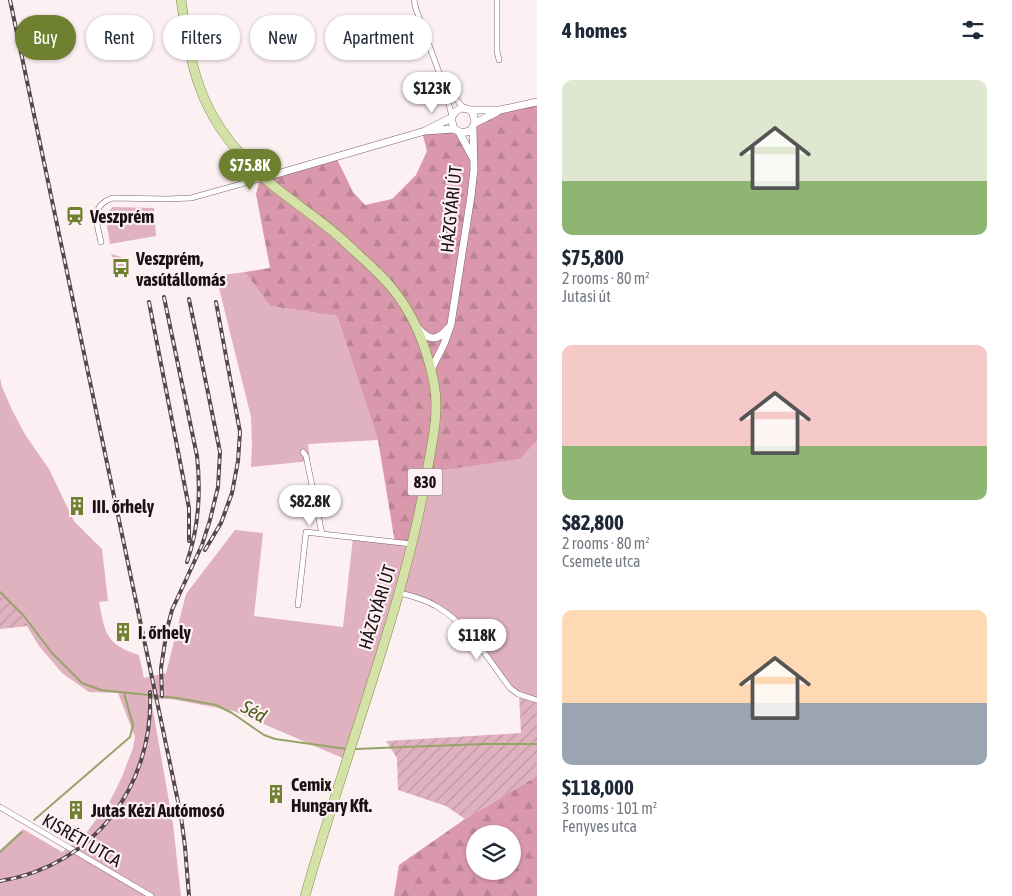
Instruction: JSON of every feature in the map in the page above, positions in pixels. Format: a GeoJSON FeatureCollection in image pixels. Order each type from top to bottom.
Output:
{"type":"FeatureCollection","features":[{"type":"Feature","properties":{"kind":"main road","name":"830"},"geometry":{"type":"LineString","coordinates":[[181,0],[188,52],[202,96],[218,126],[263,178],[341,239],[390,285],[417,327],[431,370]]}},
{"type":"Feature","properties":{"kind":"main road","name":"HÁZGYÁRI ÚT"},"geometry":{"type":"LineString","coordinates":[[305,896],[400,593],[412,544],[436,418],[436,400],[431,370]]}},
{"type":"Feature","properties":{"kind":"street"},"geometry":{"type":"LineString","coordinates":[[414,0],[444,86],[456,131]]}},
{"type":"Feature","properties":{"kind":"street"},"geometry":{"type":"LineString","coordinates":[[497,0],[497,51],[500,60]]}},
{"type":"Feature","properties":{"kind":"street"},"geometry":{"type":"LineString","coordinates":[[444,86],[475,116],[474,126]]}},
{"type":"Feature","properties":{"kind":"street"},"geometry":{"type":"LineString","coordinates":[[102,242],[97,219],[98,208],[101,204],[112,198],[191,198],[425,132],[452,117],[457,110],[500,110],[537,102]]}},
{"type":"Feature","properties":{"kind":"street"},"geometry":{"type":"LineString","coordinates":[[425,132],[456,131],[467,133],[474,126],[500,110]]}},
{"type":"Feature","properties":{"kind":"street","name":"HÁZGYÁRI ÚT"},"geometry":{"type":"LineString","coordinates":[[431,370],[444,344],[451,324],[471,196],[474,126]]}},
{"type":"Feature","properties":{"kind":"street","name":"HÁZGYÁRI ÚT"},"geometry":{"type":"LineString","coordinates":[[456,131],[473,158]]}},
{"type":"Feature","properties":{"kind":"street"},"geometry":{"type":"LineString","coordinates":[[417,327],[427,337],[436,337],[442,335],[451,324]]}},
{"type":"Feature","properties":{"kind":"street"},"geometry":{"type":"LineString","coordinates":[[304,452],[322,534]]}},
{"type":"Feature","properties":{"kind":"street"},"geometry":{"type":"LineString","coordinates":[[298,605],[306,532],[412,544]]}},
{"type":"Feature","properties":{"kind":"street"},"geometry":{"type":"LineString","coordinates":[[400,593],[431,603],[453,617],[466,630],[510,688],[518,694],[537,700]]}},
{"type":"Feature","properties":{"kind":"street","name":"KISRÉTI UTCA"},"geometry":{"type":"LineString","coordinates":[[0,807],[151,896]]}},
{"type":"Feature","properties":{"kind":"shaded area"},"geometry":{"type":"Polygon","coordinates":[[[113,207],[154,208],[156,236],[110,244],[105,214],[113,207]]]}},
{"type":"Feature","properties":{"kind":"shaded area"},"geometry":{"type":"Polygon","coordinates":[[[172,253],[167,260],[138,265],[137,259],[172,253]]]}},
{"type":"Feature","properties":{"kind":"shaded area"},"geometry":{"type":"Polygon","coordinates":[[[111,254],[122,257],[124,266],[115,264],[111,254]]]}},
{"type":"Feature","properties":{"kind":"shaded area"},"geometry":{"type":"Polygon","coordinates":[[[245,272],[270,306],[337,316],[378,440],[308,444],[310,461],[251,467],[251,417],[216,276],[245,272]]]}},
{"type":"Feature","properties":{"kind":"shaded area"},"geometry":{"type":"Polygon","coordinates":[[[0,378],[12,410],[26,436],[49,469],[74,521],[102,549],[108,601],[99,602],[103,622],[113,642],[139,655],[144,678],[166,673],[186,594],[235,530],[263,533],[254,616],[343,627],[353,538],[411,544],[428,471],[520,459],[537,441],[537,696],[515,691],[466,629],[438,605],[400,592],[347,760],[234,711],[171,699],[151,699],[173,824],[181,896],[0,896],[0,850],[23,829],[62,852],[83,837],[110,801],[122,777],[135,737],[118,693],[89,692],[62,673],[39,646],[13,603],[0,595],[0,378]]]}},
{"type":"Feature","properties":{"kind":"shaded area"},"geometry":{"type":"Polygon","coordinates":[[[0,595],[13,603],[28,626],[0,629],[0,595]]]}},
{"type":"Feature","properties":{"kind":"shaded area"},"geometry":{"type":"Polygon","coordinates":[[[519,693],[537,696],[537,776],[465,819],[446,806],[398,790],[397,758],[386,741],[521,733],[519,693]]]}},
{"type":"Feature","properties":{"kind":"green space"},"geometry":{"type":"Polygon","coordinates":[[[537,101],[537,441],[520,459],[428,472],[411,544],[395,543],[378,440],[337,316],[270,306],[245,272],[270,268],[256,194],[259,183],[264,176],[335,155],[353,192],[365,205],[392,199],[416,175],[427,151],[422,132],[454,130],[471,155],[476,124],[506,108],[537,101]]]}},
{"type":"Feature","properties":{"kind":"green space"},"geometry":{"type":"Polygon","coordinates":[[[537,776],[537,896],[394,896],[399,865],[465,819],[537,776]]]}},
{"type":"Feature","properties":{"kind":"waterway","name":"Séd"},"geometry":{"type":"LineString","coordinates":[[0,592],[24,616],[52,653],[82,683],[101,690],[177,698],[216,705],[232,713],[264,735],[275,739],[347,749]]}},
{"type":"Feature","properties":{"kind":"waterway"},"geometry":{"type":"LineString","coordinates":[[34,820],[130,737],[133,725],[124,693]]}},
{"type":"Feature","properties":{"kind":"waterway","name":"Séd"},"geometry":{"type":"LineString","coordinates":[[355,749],[537,744]]}},
{"type":"Feature","properties":{"kind":"waterway"},"geometry":{"type":"LineString","coordinates":[[0,852],[22,832]]}},
{"type":"Feature","properties":{"kind":"railway"},"geometry":{"type":"LineString","coordinates":[[10,0],[181,816],[189,896]]}},
{"type":"Feature","properties":{"kind":"railway"},"geometry":{"type":"LineString","coordinates":[[164,297],[197,456],[198,509],[194,536],[187,562]]}},
{"type":"Feature","properties":{"kind":"railway"},"geometry":{"type":"LineString","coordinates":[[162,696],[161,668],[172,610],[202,545],[218,487],[220,452],[189,299]]}},
{"type":"Feature","properties":{"kind":"railway"},"geometry":{"type":"LineString","coordinates":[[149,302],[189,508],[189,541]]}},
{"type":"Feature","properties":{"kind":"railway"},"geometry":{"type":"LineString","coordinates":[[205,550],[221,523],[232,493],[238,461],[240,432],[216,302]]}},
{"type":"Feature","properties":{"kind":"railway"},"geometry":{"type":"LineString","coordinates":[[0,881],[34,872],[64,858],[90,839],[112,816],[129,789],[141,759],[149,726],[150,692]]}},
{"type":"Feature","properties":{"kind":"place","name":"Veszprém"},"geometry":{"type":"Point","coordinates":[75,216]}},
{"type":"Feature","properties":{"kind":"place","name":"Veszprém, vasútállomás"},"geometry":{"type":"Point","coordinates":[121,268]}},
{"type":"Feature","properties":{"kind":"place","name":"III. őrhely"},"geometry":{"type":"Point","coordinates":[77,506]}},
{"type":"Feature","properties":{"kind":"place","name":"I. őrhely"},"geometry":{"type":"Point","coordinates":[123,632]}},
{"type":"Feature","properties":{"kind":"place","name":"Cemix Hungary Kft."},"geometry":{"type":"Point","coordinates":[276,794]}},
{"type":"Feature","properties":{"kind":"place","name":"Jutas Kézi Autómosó"},"geometry":{"type":"Point","coordinates":[76,810]}}]}
